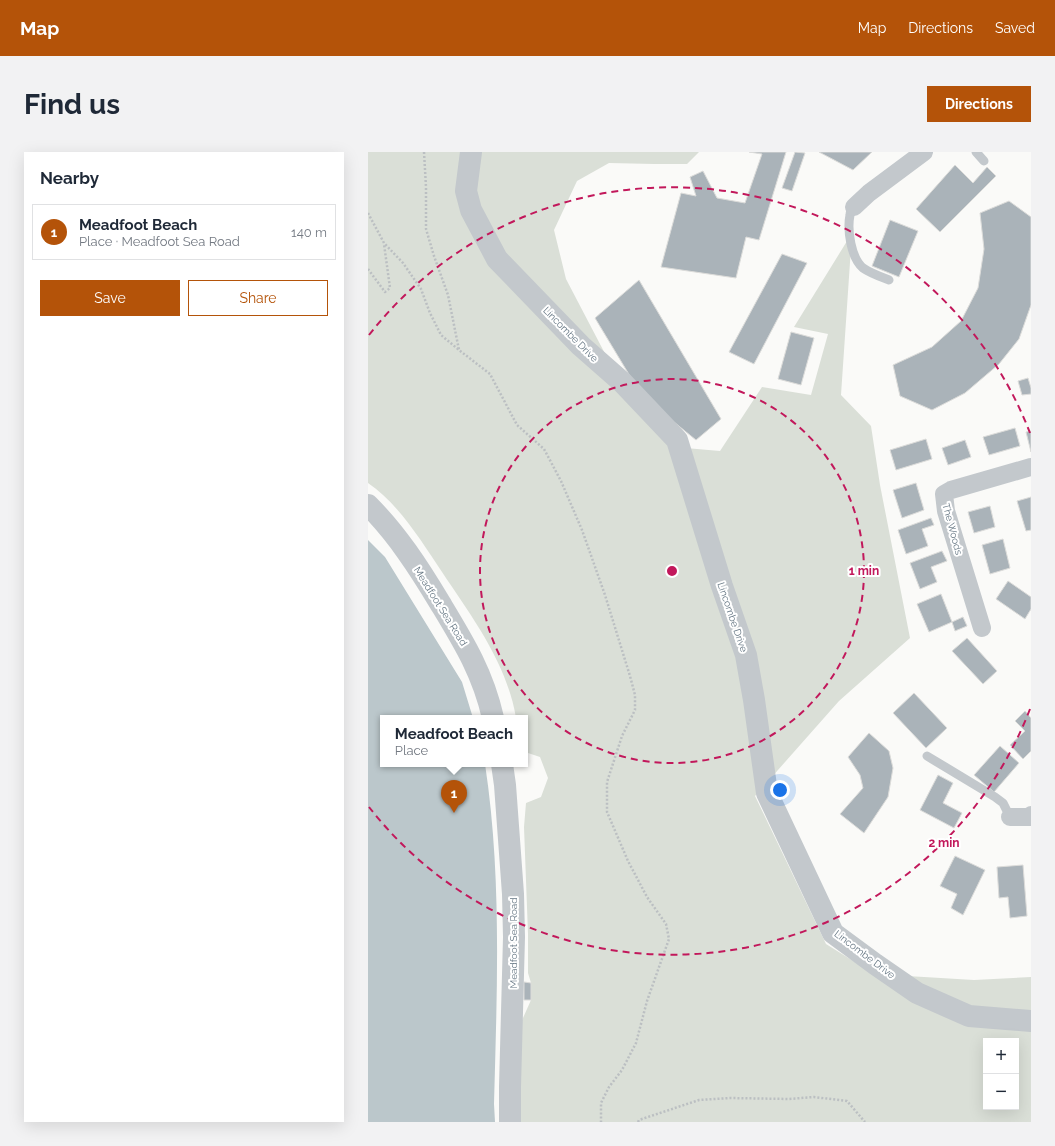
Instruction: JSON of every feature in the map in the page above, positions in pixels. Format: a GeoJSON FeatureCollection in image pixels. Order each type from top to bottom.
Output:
{"type":"FeatureCollection","features":[{"type":"Feature","properties":{"kind":"street","name":"Lincombe Drive"},"geometry":{"type":"LineString","coordinates":[[471,152],[466,191],[471,210],[497,259],[581,346],[622,382],[677,440],[722,586],[746,655],[767,792],[834,933],[874,964],[917,993],[969,1016],[1031,1021]]}},
{"type":"Feature","properties":{"kind":"street"},"geometry":{"type":"LineString","coordinates":[[854,207],[869,193],[924,152]]}},
{"type":"Feature","properties":{"kind":"street","name":"The Woods"},"geometry":{"type":"LineString","coordinates":[[982,628],[946,511],[944,494],[951,490],[1031,467]]}},
{"type":"Feature","properties":{"kind":"street","name":"Meadfoot Sea Road"},"geometry":{"type":"LineString","coordinates":[[368,505],[405,548],[453,624],[471,656],[482,680],[492,715]]}},
{"type":"Feature","properties":{"kind":"street","name":"Meadfoot Sea Road"},"geometry":{"type":"LineString","coordinates":[[502,767],[513,894],[514,937],[510,1122]]}},
{"type":"Feature","properties":{"kind":"street"},"geometry":{"type":"LineString","coordinates":[[1010,817],[1030,817],[1031,815]]}},
{"type":"Feature","properties":{"kind":"lane"},"geometry":{"type":"LineString","coordinates":[[976,152],[984,161]]}},
{"type":"Feature","properties":{"kind":"lane"},"geometry":{"type":"LineString","coordinates":[[854,207],[850,213],[849,224],[852,250],[855,260],[863,268],[889,280]]}},
{"type":"Feature","properties":{"kind":"lane"},"geometry":{"type":"LineString","coordinates":[[927,756],[995,797],[1003,803],[1010,817]]}},
{"type":"Feature","properties":{"kind":"path"},"geometry":{"type":"LineString","coordinates":[[424,152],[426,229],[448,295],[459,350]]}},
{"type":"Feature","properties":{"kind":"path"},"geometry":{"type":"LineString","coordinates":[[368,213],[384,243],[403,263],[421,289],[430,313],[441,335],[490,374],[517,425],[544,449],[561,481],[582,530],[605,595],[635,695],[635,710],[622,736],[607,782],[607,812],[628,861],[647,896],[666,924],[669,939],[647,1001],[636,1043],[622,1070],[609,1087],[601,1103],[601,1122]]}},
{"type":"Feature","properties":{"kind":"path"},"geometry":{"type":"LineString","coordinates":[[368,269],[385,292],[390,288],[384,243]]}},
{"type":"Feature","properties":{"kind":"path"},"geometry":{"type":"LineString","coordinates":[[638,1122],[639,1120],[699,1100],[730,1098],[789,1099],[814,1097],[847,1102],[865,1122]]}},
{"type":"Feature","properties":{"kind":"shaded area"},"geometry":{"type":"Polygon","coordinates":[[[368,152],[699,152],[687,164],[609,163],[577,181],[554,230],[566,279],[612,367],[674,447],[720,451],[762,387],[811,395],[828,334],[794,327],[852,233],[841,395],[871,426],[880,485],[910,638],[839,701],[755,796],[826,944],[874,974],[974,980],[1031,977],[1031,1122],[517,1122],[519,1027],[531,1000],[531,983],[528,973],[524,827],[526,803],[541,797],[548,778],[540,757],[528,753],[528,715],[515,715],[505,678],[487,641],[426,548],[409,524],[389,501],[368,483],[368,152]]]}},
{"type":"Feature","properties":{"kind":"shaded area"},"geometry":{"type":"Polygon","coordinates":[[[368,540],[385,557],[462,682],[472,715],[380,715],[380,767],[485,767],[494,848],[497,976],[494,1104],[495,1122],[368,1122],[368,540]]]}},
{"type":"Feature","properties":{"kind":"building"},"geometry":{"type":"Polygon","coordinates":[[[749,152],[786,152],[759,240],[746,237],[736,278],[661,267],[681,193],[696,196],[690,177],[703,171],[717,198],[745,203],[762,154],[749,152]]]}},
{"type":"Feature","properties":{"kind":"building"},"geometry":{"type":"Polygon","coordinates":[[[795,152],[805,153],[792,191],[782,188],[795,152]]]}},
{"type":"Feature","properties":{"kind":"building"},"geometry":{"type":"Polygon","coordinates":[[[819,152],[872,152],[853,170],[819,152]]]}},
{"type":"Feature","properties":{"kind":"building"},"geometry":{"type":"Polygon","coordinates":[[[955,165],[973,183],[987,167],[996,176],[940,232],[916,209],[955,165]]]}},
{"type":"Feature","properties":{"kind":"building"},"geometry":{"type":"Polygon","coordinates":[[[1009,201],[1031,217],[1031,305],[1019,339],[999,364],[965,393],[932,410],[900,396],[893,365],[932,347],[961,321],[978,288],[984,249],[980,213],[1009,201]]]}},
{"type":"Feature","properties":{"kind":"building"},"geometry":{"type":"Polygon","coordinates":[[[890,220],[918,231],[899,277],[872,266],[890,220]]]}},
{"type":"Feature","properties":{"kind":"building"},"geometry":{"type":"Polygon","coordinates":[[[782,254],[807,263],[754,364],[729,352],[782,254]]]}},
{"type":"Feature","properties":{"kind":"building"},"geometry":{"type":"Polygon","coordinates":[[[639,280],[721,419],[696,440],[642,396],[595,318],[639,280]]]}},
{"type":"Feature","properties":{"kind":"building"},"geometry":{"type":"Polygon","coordinates":[[[791,332],[814,338],[801,385],[778,379],[791,332]]]}},
{"type":"Feature","properties":{"kind":"building"},"geometry":{"type":"Polygon","coordinates":[[[1028,378],[1031,394],[1022,395],[1018,381],[1028,378]]]}},
{"type":"Feature","properties":{"kind":"building"},"geometry":{"type":"Polygon","coordinates":[[[1015,428],[1020,446],[989,455],[983,437],[1015,428]]]}},
{"type":"Feature","properties":{"kind":"building"},"geometry":{"type":"Polygon","coordinates":[[[1031,431],[1031,452],[1026,432],[1031,431]]]}},
{"type":"Feature","properties":{"kind":"building"},"geometry":{"type":"Polygon","coordinates":[[[926,439],[932,459],[896,470],[890,450],[926,439]]]}},
{"type":"Feature","properties":{"kind":"building"},"geometry":{"type":"Polygon","coordinates":[[[965,440],[971,457],[948,465],[942,448],[965,440]]]}},
{"type":"Feature","properties":{"kind":"building"},"geometry":{"type":"Polygon","coordinates":[[[916,483],[924,510],[902,518],[893,490],[916,483]]]}},
{"type":"Feature","properties":{"kind":"building"},"geometry":{"type":"Polygon","coordinates":[[[1031,497],[1031,530],[1026,531],[1017,501],[1031,497]]]}},
{"type":"Feature","properties":{"kind":"building"},"geometry":{"type":"Polygon","coordinates":[[[990,506],[995,527],[974,533],[968,512],[990,506]]]}},
{"type":"Feature","properties":{"kind":"building"},"geometry":{"type":"Polygon","coordinates":[[[931,518],[934,525],[922,529],[928,546],[906,554],[898,530],[931,518]]]}},
{"type":"Feature","properties":{"kind":"building"},"geometry":{"type":"Polygon","coordinates":[[[1003,539],[1010,568],[990,574],[982,545],[1003,539]]]}},
{"type":"Feature","properties":{"kind":"building"},"geometry":{"type":"Polygon","coordinates":[[[942,551],[947,561],[931,567],[937,582],[920,589],[910,563],[942,551]]]}},
{"type":"Feature","properties":{"kind":"building"},"geometry":{"type":"Polygon","coordinates":[[[1008,581],[1031,597],[1031,609],[1025,619],[996,599],[1008,581]]]}},
{"type":"Feature","properties":{"kind":"building"},"geometry":{"type":"Polygon","coordinates":[[[941,594],[952,622],[929,632],[917,604],[941,594]]]}},
{"type":"Feature","properties":{"kind":"building"},"geometry":{"type":"Polygon","coordinates":[[[963,617],[967,626],[955,631],[952,622],[963,617]]]}},
{"type":"Feature","properties":{"kind":"building"},"geometry":{"type":"Polygon","coordinates":[[[967,638],[997,671],[983,684],[952,651],[967,638]]]}},
{"type":"Feature","properties":{"kind":"building"},"geometry":{"type":"Polygon","coordinates":[[[914,693],[947,728],[926,748],[893,713],[914,693]]]}},
{"type":"Feature","properties":{"kind":"building"},"geometry":{"type":"Polygon","coordinates":[[[1025,711],[1031,718],[1031,751],[1023,759],[1010,745],[1025,731],[1015,721],[1025,711]]]}},
{"type":"Feature","properties":{"kind":"building"},"geometry":{"type":"Polygon","coordinates":[[[869,733],[889,751],[893,768],[888,797],[864,833],[840,814],[863,788],[860,775],[848,757],[869,733]]]}},
{"type":"Feature","properties":{"kind":"building"},"geometry":{"type":"Polygon","coordinates":[[[1000,746],[1019,763],[994,792],[974,775],[1000,746]]]}},
{"type":"Feature","properties":{"kind":"building"},"geometry":{"type":"Polygon","coordinates":[[[938,775],[953,783],[943,803],[962,813],[954,828],[920,810],[938,775]]]}},
{"type":"Feature","properties":{"kind":"building"},"geometry":{"type":"Polygon","coordinates":[[[955,856],[985,870],[963,915],[951,908],[957,894],[940,886],[955,856]]]}},
{"type":"Feature","properties":{"kind":"building"},"geometry":{"type":"Polygon","coordinates":[[[1023,865],[1027,916],[1010,918],[1008,897],[999,898],[997,867],[1023,865]]]}},
{"type":"Feature","properties":{"kind":"building"},"geometry":{"type":"Polygon","coordinates":[[[524,982],[531,983],[531,1000],[524,1000],[524,982]]]}},
{"type":"Feature","properties":{"kind":"place","name":"Meadfoot Beach"},"geometry":{"type":"Point","coordinates":[454,813]}}]}
